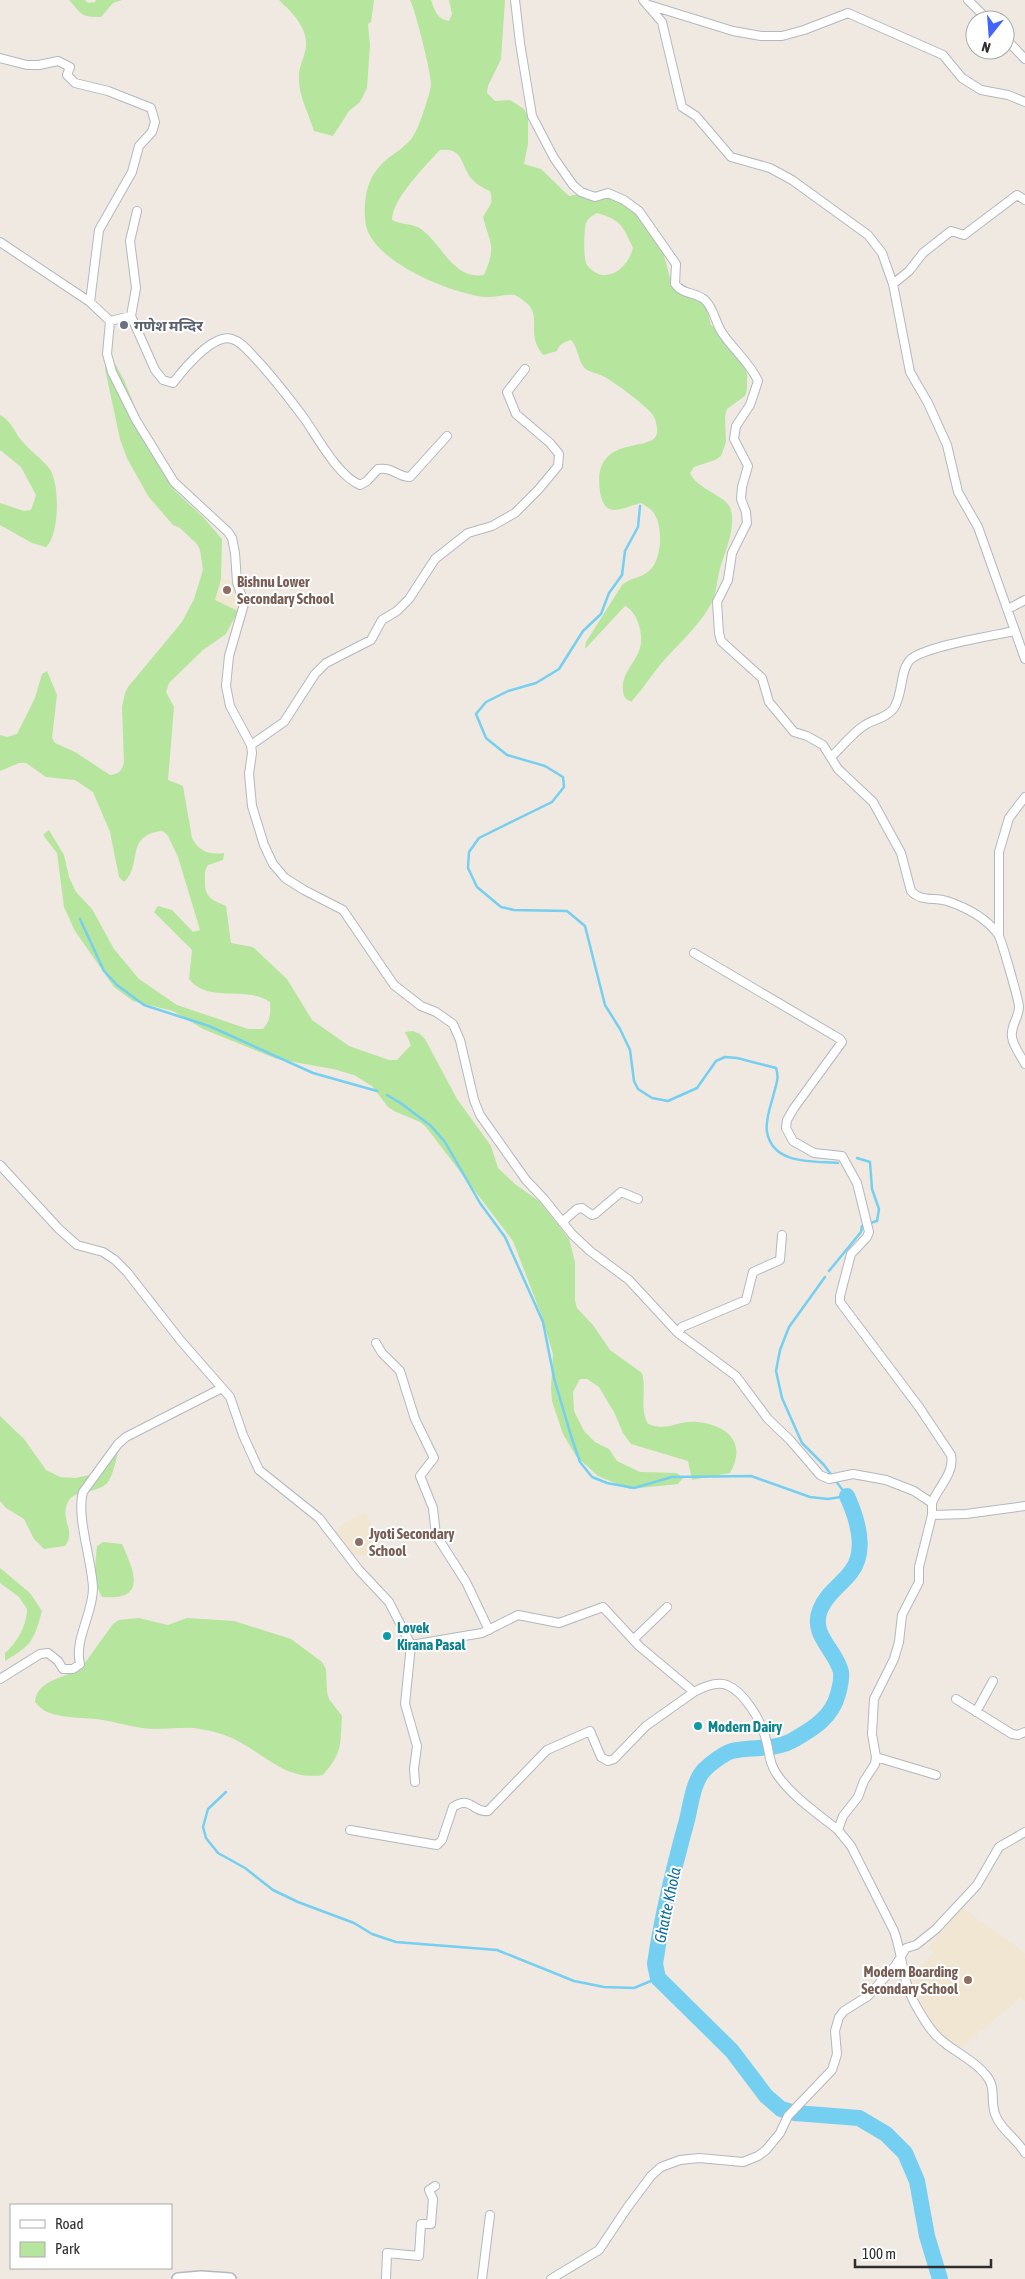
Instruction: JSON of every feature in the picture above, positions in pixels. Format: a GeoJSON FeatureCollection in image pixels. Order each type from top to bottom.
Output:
{"type":"FeatureCollection","features":[{"type":"Feature","properties":{"kind":"street"},"geometry":{"type":"LineString","coordinates":[[515,0],[532,116],[554,158],[573,185],[581,192],[594,197],[608,193],[624,200],[639,210],[676,264],[675,284],[679,290],[704,299],[713,310],[720,330],[751,366],[758,381],[750,405],[736,426],[734,439],[748,466],[742,487],[741,499],[746,512],[747,523],[732,553],[728,580],[717,602],[718,632],[721,641],[762,678],[769,702],[794,732],[807,736],[823,745],[847,778],[873,802],[902,853],[911,891],[926,899],[946,901],[969,910],[999,935]]}},
{"type":"Feature","properties":{"kind":"street"},"geometry":{"type":"LineString","coordinates":[[968,0],[978,10]]}},
{"type":"Feature","properties":{"kind":"street"},"geometry":{"type":"LineString","coordinates":[[646,3],[733,31],[761,36],[782,36],[804,30],[848,13],[943,55],[962,78],[981,90],[1008,95],[1025,102]]}},
{"type":"Feature","properties":{"kind":"street"},"geometry":{"type":"LineString","coordinates":[[646,3],[662,22],[682,107],[696,116],[731,157],[770,168],[792,180],[868,235],[882,253],[893,284],[910,372],[928,402],[947,445],[958,492],[978,527],[1025,659]]}},
{"type":"Feature","properties":{"kind":"street"},"geometry":{"type":"LineString","coordinates":[[1015,48],[1025,59]]}},
{"type":"Feature","properties":{"kind":"street"},"geometry":{"type":"LineString","coordinates":[[0,58],[27,65],[39,65],[58,61],[70,67],[67,75],[75,83],[108,91],[151,108],[155,122],[152,132],[139,146],[132,172],[99,230],[90,302]]}},
{"type":"Feature","properties":{"kind":"street"},"geometry":{"type":"LineString","coordinates":[[893,284],[909,271],[924,253],[951,230],[964,235],[1017,195],[1025,200]]}},
{"type":"Feature","properties":{"kind":"street"},"geometry":{"type":"LineString","coordinates":[[137,211],[130,241],[136,288],[131,316],[155,370],[168,383],[173,383],[183,369],[211,345],[226,338],[242,344],[282,390],[340,468],[354,483],[360,485],[367,481],[378,469],[388,468],[404,477],[410,477],[447,436]]}},
{"type":"Feature","properties":{"kind":"street"},"geometry":{"type":"LineString","coordinates":[[0,242],[90,302],[110,321]]}},
{"type":"Feature","properties":{"kind":"street"},"geometry":{"type":"LineString","coordinates":[[110,321],[131,316]]}},
{"type":"Feature","properties":{"kind":"street"},"geometry":{"type":"LineString","coordinates":[[110,321],[107,354],[112,372],[136,420],[174,482],[228,532],[232,538],[237,582],[244,604],[229,656],[226,686],[230,706],[251,745],[252,753],[249,774],[252,806],[264,845],[273,864],[294,884],[343,910],[397,989],[421,1006],[436,1012],[453,1024],[460,1040],[474,1100],[480,1115],[526,1180],[588,1250],[634,1286],[678,1333],[736,1376],[768,1419],[790,1440],[820,1474],[830,1479],[843,1475],[865,1475],[886,1480],[914,1491],[932,1503]]}},
{"type":"Feature","properties":{"kind":"street"},"geometry":{"type":"LineString","coordinates":[[251,745],[284,722],[315,674],[326,663],[371,640],[382,620],[397,611],[409,599],[435,559],[468,533],[492,526],[515,513],[558,466],[558,454],[550,443],[516,414],[509,398],[507,392],[525,369]]}},
{"type":"Feature","properties":{"kind":"street"},"geometry":{"type":"LineString","coordinates":[[1008,609],[1025,600]]}},
{"type":"Feature","properties":{"kind":"street"},"geometry":{"type":"LineString","coordinates":[[831,757],[864,726],[882,718],[893,709],[901,692],[906,667],[911,658],[945,646],[1015,631]]}},
{"type":"Feature","properties":{"kind":"street"},"geometry":{"type":"LineString","coordinates":[[1025,797],[1009,818],[999,852],[999,935],[1019,1007],[1011,1031],[1012,1037],[1025,1064]]}},
{"type":"Feature","properties":{"kind":"street"},"geometry":{"type":"LineString","coordinates":[[694,953],[840,1039],[842,1042],[794,1108],[787,1120],[786,1128],[793,1141],[814,1153],[842,1156],[857,1183],[869,1232],[867,1237],[851,1254],[840,1302],[914,1401],[951,1455],[952,1461],[949,1473],[932,1503],[932,1515],[920,1561],[919,1582],[902,1615],[899,1642],[894,1659],[874,1699],[872,1734],[876,1757],[875,1764],[864,1781],[858,1797],[843,1816],[838,1830]]}},
{"type":"Feature","properties":{"kind":"street"},"geometry":{"type":"LineString","coordinates":[[0,1166],[59,1229],[77,1245],[103,1252],[115,1260],[127,1272],[181,1341],[230,1396],[243,1435],[259,1470],[319,1518],[359,1570],[389,1602],[410,1645],[404,1704],[417,1746],[414,1769],[416,1782]]}},
{"type":"Feature","properties":{"kind":"street"},"geometry":{"type":"LineString","coordinates":[[562,1222],[578,1208],[582,1208],[592,1215],[595,1214],[621,1192],[638,1199]]}},
{"type":"Feature","properties":{"kind":"street"},"geometry":{"type":"LineString","coordinates":[[678,1333],[682,1327],[746,1300],[754,1272],[780,1260],[782,1235]]}},
{"type":"Feature","properties":{"kind":"street"},"geometry":{"type":"LineString","coordinates":[[376,1343],[382,1353],[400,1371],[414,1419],[434,1458],[420,1476],[433,1508],[436,1535],[466,1582],[489,1630]]}},
{"type":"Feature","properties":{"kind":"street"},"geometry":{"type":"LineString","coordinates":[[0,1679],[40,1654],[48,1653],[58,1661],[63,1669],[73,1669],[80,1664],[79,1647],[92,1602],[93,1586],[82,1514],[81,1499],[84,1492],[118,1444],[126,1437],[222,1388]]}},
{"type":"Feature","properties":{"kind":"street"},"geometry":{"type":"LineString","coordinates":[[932,1515],[966,1514],[1025,1506]]}},
{"type":"Feature","properties":{"kind":"street"},"geometry":{"type":"LineString","coordinates":[[410,1645],[482,1633],[518,1615],[560,1623],[602,1607],[634,1639],[694,1692]]}},
{"type":"Feature","properties":{"kind":"street"},"geometry":{"type":"LineString","coordinates":[[634,1639],[667,1607]]}},
{"type":"Feature","properties":{"kind":"street"},"geometry":{"type":"LineString","coordinates":[[976,1712],[993,1681]]}},
{"type":"Feature","properties":{"kind":"street"},"geometry":{"type":"LineString","coordinates":[[350,1830],[437,1845],[442,1840],[453,1807],[462,1802],[468,1802],[481,1811],[488,1811],[524,1776],[547,1750],[590,1731],[601,1757],[608,1761],[614,1759],[646,1726],[694,1692],[707,1685],[726,1685],[742,1698],[759,1719],[766,1739],[768,1755],[777,1775],[794,1796],[838,1830],[851,1846],[894,1931],[905,1984],[931,2030],[940,2040],[968,2058],[985,2073],[994,2090],[993,2106],[999,2123],[1013,2136],[1025,2153]]}},
{"type":"Feature","properties":{"kind":"street"},"geometry":{"type":"LineString","coordinates":[[956,1699],[1012,1734],[1018,1735],[1025,1732]]}},
{"type":"Feature","properties":{"kind":"street"},"geometry":{"type":"LineString","coordinates":[[876,1757],[936,1775]]}},
{"type":"Feature","properties":{"kind":"street"},"geometry":{"type":"LineString","coordinates":[[551,2279],[599,2250],[650,2176],[660,2167],[680,2160],[699,2158],[734,2162],[752,2159],[766,2150],[780,2132],[788,2116],[832,2070],[836,2063],[835,2031],[839,2017],[844,2011],[868,1996],[901,1958],[906,1948],[916,1944],[936,1929],[977,1885],[998,1847],[1025,1832]]}},
{"type":"Feature","properties":{"kind":"street"},"geometry":{"type":"LineString","coordinates":[[386,2279],[386,2252],[419,2256],[421,2224],[431,2224],[434,2199],[429,2190],[435,2186]]}},
{"type":"Feature","properties":{"kind":"street"},"geometry":{"type":"LineString","coordinates":[[482,2279],[490,2215]]}},
{"type":"Feature","properties":{"kind":"street"},"geometry":{"type":"LineString","coordinates":[[178,2279],[201,2276],[230,2279]]}},
{"type":"Feature","properties":{"kind":"shaded area","name":"Bishnu Lower Secondary School"},"geometry":{"type":"Polygon","coordinates":[[[221,579],[231,580],[242,604],[238,611],[215,601],[221,579]]]}},
{"type":"Feature","properties":{"kind":"shaded area","name":"Jyoti Secondary School"},"geometry":{"type":"Polygon","coordinates":[[[366,1513],[384,1551],[375,1557],[350,1555],[332,1532],[349,1520],[366,1513]]]}},
{"type":"Feature","properties":{"kind":"shaded area","name":"Modern Boarding Secondary School"},"geometry":{"type":"Polygon","coordinates":[[[963,1908],[1025,1953],[1025,2001],[1020,1998],[960,2049],[943,2038],[931,2020],[909,1978],[934,1952],[928,1947],[963,1908]]]}},
{"type":"Feature","properties":{"kind":"green space"},"geometry":{"type":"Polygon","coordinates":[[[69,0],[85,0],[88,3],[95,2],[96,0],[122,0],[113,3],[101,17],[89,17],[82,14],[69,0]]]}},
{"type":"Feature","properties":{"kind":"green space"},"geometry":{"type":"Polygon","coordinates":[[[279,0],[374,0],[371,22],[368,24],[370,45],[367,88],[360,102],[349,111],[333,136],[314,131],[299,82],[305,52],[305,37],[300,23],[279,0]]]}},
{"type":"Feature","properties":{"kind":"green space"},"geometry":{"type":"Polygon","coordinates":[[[410,0],[431,0],[439,16],[449,21],[452,14],[449,0],[505,0],[501,59],[488,86],[487,93],[495,101],[510,100],[524,109],[528,116],[528,144],[524,164],[541,169],[569,196],[604,190],[631,203],[661,244],[670,278],[698,295],[705,306],[711,325],[725,335],[747,373],[745,396],[727,409],[725,416],[726,442],[721,456],[694,467],[690,473],[699,484],[724,500],[731,510],[731,533],[713,599],[697,624],[662,663],[631,702],[625,698],[623,685],[626,673],[639,651],[641,632],[637,619],[630,609],[625,606],[585,649],[586,642],[622,585],[649,571],[657,560],[660,536],[658,521],[652,511],[641,503],[616,510],[610,509],[602,501],[600,492],[600,472],[606,459],[615,451],[649,442],[655,437],[657,427],[654,416],[645,406],[616,384],[603,376],[587,370],[571,340],[562,344],[557,351],[543,355],[538,348],[534,335],[534,318],[531,308],[515,295],[484,297],[453,290],[436,283],[388,256],[376,244],[366,227],[366,195],[373,175],[383,163],[412,138],[420,121],[430,90],[431,79],[429,69],[410,0]],[[440,150],[403,193],[393,212],[392,220],[421,229],[456,267],[464,272],[473,275],[484,275],[491,251],[490,240],[483,217],[491,202],[490,191],[470,177],[457,154],[453,151],[440,150]],[[597,213],[589,218],[586,223],[584,238],[585,257],[587,265],[594,271],[601,275],[608,275],[614,273],[626,263],[633,248],[624,229],[616,221],[597,213]]]}},
{"type":"Feature","properties":{"kind":"green space"},"geometry":{"type":"Polygon","coordinates":[[[113,360],[124,380],[156,459],[175,491],[203,517],[222,539],[221,579],[215,600],[238,611],[226,634],[203,650],[169,683],[166,692],[174,707],[168,780],[183,786],[192,838],[198,847],[205,852],[224,853],[223,860],[208,865],[205,872],[205,886],[210,897],[226,906],[231,943],[253,947],[287,979],[312,1020],[349,1046],[389,1060],[397,1060],[411,1045],[405,1032],[413,1031],[425,1039],[457,1099],[491,1146],[498,1168],[515,1184],[540,1202],[569,1239],[575,1262],[575,1301],[577,1308],[593,1325],[610,1350],[642,1373],[644,1386],[643,1405],[648,1424],[662,1427],[697,1422],[718,1427],[732,1437],[735,1444],[735,1462],[730,1473],[692,1480],[688,1461],[631,1444],[623,1433],[614,1412],[599,1387],[587,1379],[580,1379],[573,1392],[574,1411],[584,1431],[595,1442],[609,1449],[617,1461],[640,1472],[677,1473],[683,1478],[678,1484],[630,1489],[598,1476],[576,1456],[563,1434],[552,1401],[553,1354],[542,1317],[513,1241],[426,1127],[420,1122],[388,1107],[372,1086],[354,1075],[333,1069],[277,1059],[203,1029],[173,1011],[133,1001],[114,987],[75,931],[64,907],[57,853],[43,835],[49,830],[64,855],[69,877],[76,892],[92,909],[114,949],[139,979],[177,1005],[248,1029],[263,1029],[269,1020],[270,1002],[250,995],[207,991],[189,979],[192,950],[154,912],[158,906],[172,910],[193,932],[200,930],[178,857],[168,836],[163,831],[151,833],[143,838],[136,852],[130,875],[124,882],[119,877],[110,832],[93,792],[75,780],[46,777],[26,763],[19,763],[0,771],[0,735],[7,737],[17,734],[35,698],[42,674],[47,671],[57,695],[52,738],[55,743],[75,752],[110,775],[120,772],[124,762],[122,707],[125,693],[182,622],[194,599],[203,570],[200,550],[197,544],[180,528],[173,525],[148,496],[127,458],[120,439],[105,369],[106,362],[113,360]]]}},
{"type":"Feature","properties":{"kind":"green space"},"geometry":{"type":"Polygon","coordinates":[[[0,415],[10,423],[22,441],[46,464],[53,475],[57,496],[56,520],[51,541],[46,547],[32,543],[0,525],[0,503],[24,511],[31,510],[36,495],[21,467],[0,450],[0,415]]]}},
{"type":"Feature","properties":{"kind":"green space"},"geometry":{"type":"Polygon","coordinates":[[[0,1416],[24,1439],[46,1470],[60,1477],[75,1478],[90,1475],[111,1447],[119,1449],[108,1482],[104,1486],[76,1495],[68,1502],[65,1514],[69,1535],[65,1546],[44,1549],[34,1539],[24,1519],[6,1508],[0,1501],[0,1416]]]}},
{"type":"Feature","properties":{"kind":"green space"},"geometry":{"type":"Polygon","coordinates":[[[103,1542],[122,1544],[130,1564],[134,1582],[132,1589],[126,1594],[117,1597],[102,1597],[99,1591],[95,1572],[97,1546],[103,1542]]]}},
{"type":"Feature","properties":{"kind":"green space"},"geometry":{"type":"Polygon","coordinates":[[[0,1568],[30,1593],[42,1611],[37,1629],[31,1641],[21,1651],[5,1661],[5,1653],[17,1639],[23,1627],[27,1609],[19,1597],[0,1583],[0,1568]]]}},
{"type":"Feature","properties":{"kind":"green space"},"geometry":{"type":"Polygon","coordinates":[[[139,1618],[168,1625],[187,1618],[234,1621],[291,1639],[322,1662],[326,1669],[329,1699],[342,1716],[339,1748],[334,1760],[323,1775],[310,1776],[287,1770],[234,1739],[214,1732],[194,1728],[149,1729],[103,1720],[60,1716],[45,1711],[35,1702],[41,1688],[82,1667],[113,1624],[119,1620],[139,1618]]]}},
{"type":"Feature","properties":{"kind":"waterway"},"geometry":{"type":"LineString","coordinates":[[640,506],[638,527],[625,551],[622,575],[609,593],[601,614],[583,631],[559,669],[536,683],[508,691],[486,702],[476,714],[486,738],[507,755],[545,766],[563,777],[564,787],[552,802],[479,838],[469,852],[468,868],[477,887],[501,907],[514,910],[567,911],[585,926],[605,1005],[630,1050],[634,1081],[638,1089],[652,1098],[668,1101],[697,1088],[716,1061],[725,1057],[737,1058],[776,1068],[777,1080],[767,1124],[767,1132],[771,1143],[777,1150],[795,1159],[838,1163]]}},
{"type":"Feature","properties":{"kind":"waterway"},"geometry":{"type":"LineString","coordinates":[[80,919],[104,971],[117,985],[144,1005],[209,1026],[313,1073],[377,1091]]}},
{"type":"Feature","properties":{"kind":"waterway"},"geometry":{"type":"LineString","coordinates":[[387,1095],[431,1126],[445,1142],[480,1203],[505,1237],[543,1322],[554,1378],[571,1436],[580,1462],[592,1477],[607,1483],[634,1488],[672,1477],[751,1476],[810,1497],[828,1499],[847,1496],[824,1465],[802,1443],[782,1398],[776,1371],[780,1350],[789,1327],[825,1277]]}},
{"type":"Feature","properties":{"kind":"waterway"},"geometry":{"type":"LineString","coordinates":[[857,1158],[870,1162],[872,1189],[879,1209],[877,1221],[870,1223]]}},
{"type":"Feature","properties":{"kind":"waterway"},"geometry":{"type":"LineString","coordinates":[[829,1271],[861,1232],[862,1226]]}},
{"type":"Feature","properties":{"kind":"waterway","name":"Ghatte Khola"},"geometry":{"type":"LineString","coordinates":[[847,1496],[857,1524],[860,1544],[859,1554],[851,1572],[823,1604],[818,1619],[821,1635],[841,1672],[841,1683],[835,1702],[821,1721],[809,1731],[788,1743],[729,1752],[713,1762],[700,1775],[693,1794],[673,1873],[655,1964],[658,1978],[732,2051],[766,2096],[781,2109],[795,2113],[859,2118],[886,2134],[905,2153],[917,2181],[927,2236],[940,2279]]}},
{"type":"Feature","properties":{"kind":"waterway"},"geometry":{"type":"LineString","coordinates":[[226,1792],[208,1809],[203,1827],[206,1838],[218,1853],[245,1868],[273,1890],[298,1902],[354,1923],[372,1934],[396,1942],[497,1950],[574,1981],[604,1987],[634,1988],[658,1978]]}},
{"type":"Feature","properties":{"kind":"place","name":"गणेश मन्दिर"},"geometry":{"type":"Point","coordinates":[124,325]}},
{"type":"Feature","properties":{"kind":"place","name":"Bishnu Lower Secondary School"},"geometry":{"type":"Point","coordinates":[227,590]}},
{"type":"Feature","properties":{"kind":"place","name":"Jyoti Secondary School"},"geometry":{"type":"Point","coordinates":[359,1542]}},
{"type":"Feature","properties":{"kind":"place","name":"Lovek Kirana Pasal"},"geometry":{"type":"Point","coordinates":[387,1636]}},
{"type":"Feature","properties":{"kind":"place","name":"Modern Dairy"},"geometry":{"type":"Point","coordinates":[698,1726]}},
{"type":"Feature","properties":{"kind":"place","name":"Modern Boarding Secondary School"},"geometry":{"type":"Point","coordinates":[968,1980]}}]}
